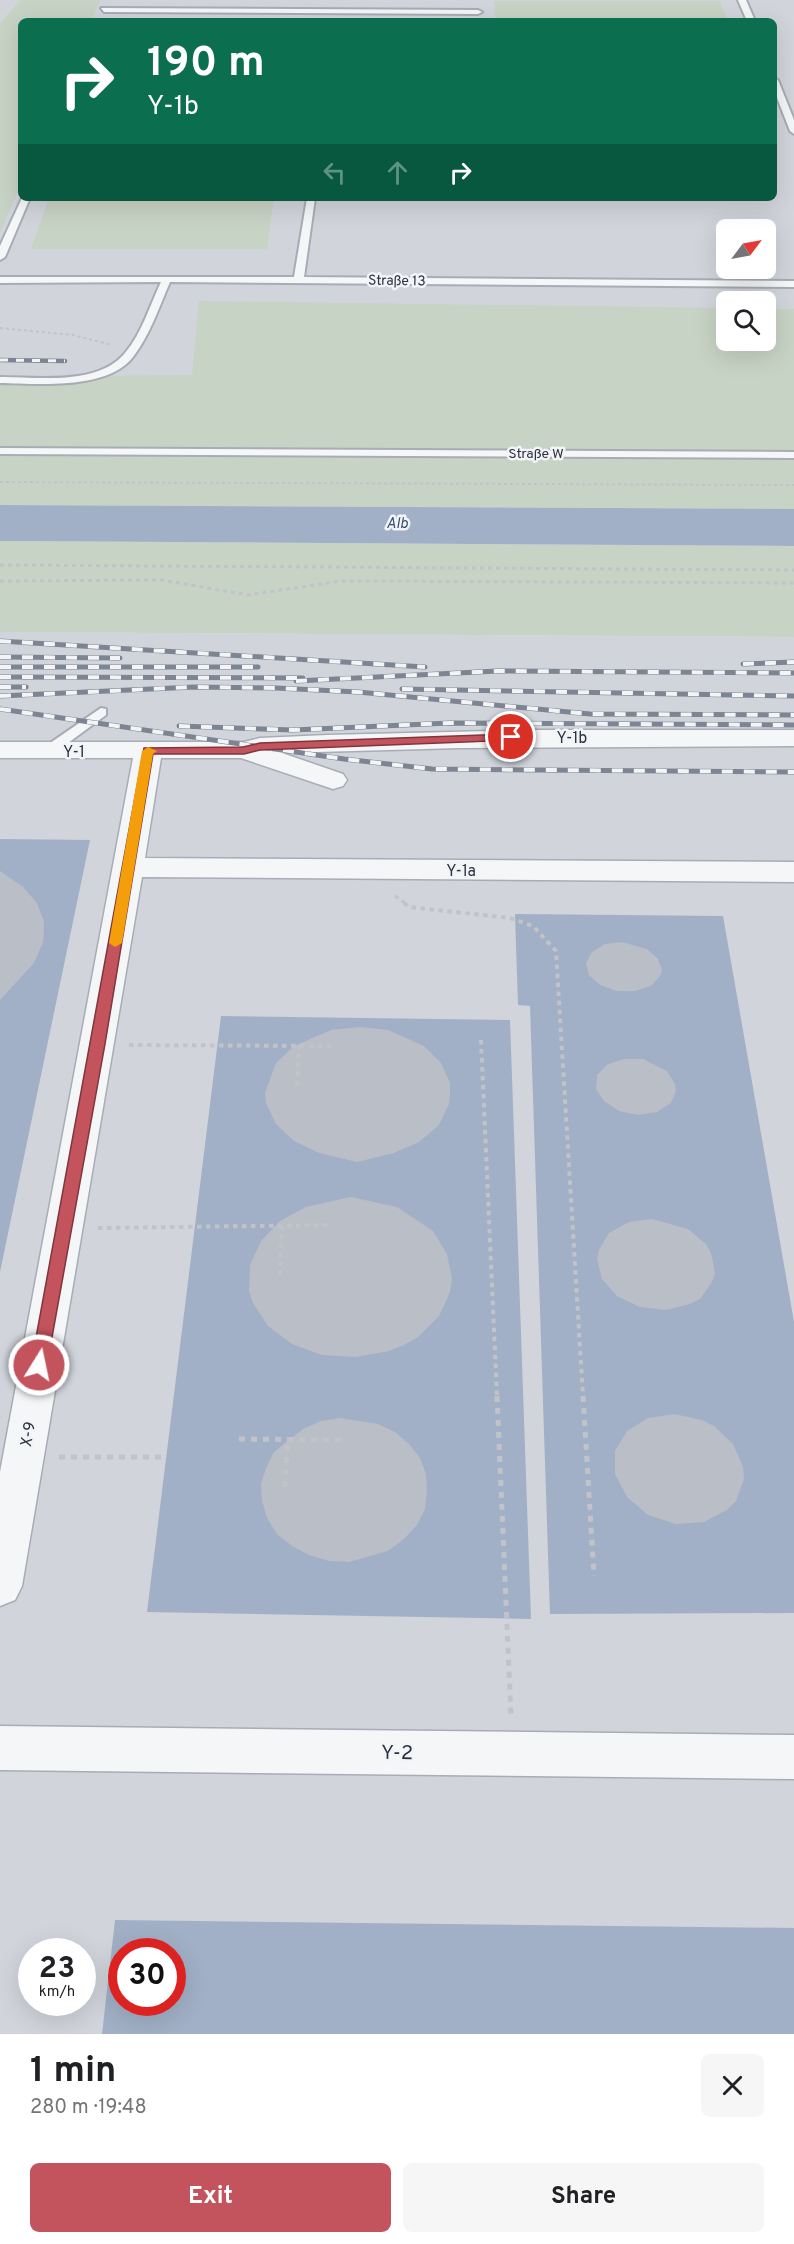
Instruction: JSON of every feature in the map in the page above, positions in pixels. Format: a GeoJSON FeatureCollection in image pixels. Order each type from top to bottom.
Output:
{"type":"FeatureCollection","features":[{"type":"Feature","properties":{"kind":"street","name":"Y-1b"},"geometry":{"type":"LineString","coordinates":[[148,751],[244,750],[260,746],[376,740],[500,737],[794,738]]}},
{"type":"Feature","properties":{"kind":"street","name":"Y-1"},"geometry":{"type":"LineString","coordinates":[[0,750],[148,751]]}},
{"type":"Feature","properties":{"kind":"street","name":"Y-1b"},"geometry":{"type":"LineString","coordinates":[[244,750],[333,780]]}},
{"type":"Feature","properties":{"kind":"street","name":"X-9"},"geometry":{"type":"LineString","coordinates":[[0,1586],[98,1044],[148,751]]}},
{"type":"Feature","properties":{"kind":"street","name":"Y-1a"},"geometry":{"type":"LineString","coordinates":[[128,867],[794,872]]}},
{"type":"Feature","properties":{"kind":"street","name":"Y-2"},"geometry":{"type":"LineString","coordinates":[[0,1748],[794,1756]]}},
{"type":"Feature","properties":{"kind":"lane"},"geometry":{"type":"LineString","coordinates":[[100,18],[108,0]]}},
{"type":"Feature","properties":{"kind":"lane"},"geometry":{"type":"LineString","coordinates":[[478,0],[479,18]]}},
{"type":"Feature","properties":{"kind":"lane"},"geometry":{"type":"LineString","coordinates":[[742,0],[750,18]]}},
{"type":"Feature","properties":{"kind":"lane"},"geometry":{"type":"LineString","coordinates":[[104,10],[478,12]]}},
{"type":"Feature","properties":{"kind":"lane"},"geometry":{"type":"LineString","coordinates":[[777,89],[794,131]]}},
{"type":"Feature","properties":{"kind":"lane"},"geometry":{"type":"LineString","coordinates":[[1,254],[25,201]]}},
{"type":"Feature","properties":{"kind":"lane"},"geometry":{"type":"LineString","coordinates":[[299,279],[310,201]]}},
{"type":"Feature","properties":{"kind":"lane"},"geometry":{"type":"LineString","coordinates":[[0,380],[60,380],[109,371],[128,358],[167,279]]}},
{"type":"Feature","properties":{"kind":"lane","name":"Straße 13"},"geometry":{"type":"LineString","coordinates":[[0,280],[299,279],[794,284]]}},
{"type":"Feature","properties":{"kind":"lane","name":"Straße W"},"geometry":{"type":"LineString","coordinates":[[0,451],[794,455]]}},
{"type":"Feature","properties":{"kind":"lane"},"geometry":{"type":"LineString","coordinates":[[48,751],[101,712]]}},
{"type":"Feature","properties":{"kind":"path"},"geometry":{"type":"LineString","coordinates":[[0,328],[73,335],[117,346],[128,358]]}},
{"type":"Feature","properties":{"kind":"path"},"geometry":{"type":"LineString","coordinates":[[0,482],[794,486]]}},
{"type":"Feature","properties":{"kind":"path"},"geometry":{"type":"LineString","coordinates":[[0,565],[794,570]]}},
{"type":"Feature","properties":{"kind":"path"},"geometry":{"type":"LineString","coordinates":[[0,581],[162,580],[248,596],[342,581],[794,583]]}},
{"type":"Feature","properties":{"kind":"path"},"geometry":{"type":"LineString","coordinates":[[371,869],[379,884],[409,907],[510,918],[533,926],[556,951],[594,1576]]}},
{"type":"Feature","properties":{"kind":"path"},"geometry":{"type":"LineString","coordinates":[[481,1040],[502,1561],[512,1687],[510,1753]]}},
{"type":"Feature","properties":{"kind":"path"},"geometry":{"type":"LineString","coordinates":[[98,1044],[336,1046]]}},
{"type":"Feature","properties":{"kind":"path"},"geometry":{"type":"LineString","coordinates":[[297,1085],[299,1046]]}},
{"type":"Feature","properties":{"kind":"path"},"geometry":{"type":"LineString","coordinates":[[64,1228],[330,1225]]}},
{"type":"Feature","properties":{"kind":"path"},"geometry":{"type":"LineString","coordinates":[[280,1275],[282,1226]]}},
{"type":"Feature","properties":{"kind":"path"},"geometry":{"type":"LineString","coordinates":[[239,1439],[348,1440]]}},
{"type":"Feature","properties":{"kind":"path"},"geometry":{"type":"LineString","coordinates":[[285,1487],[288,1439]]}},
{"type":"Feature","properties":{"kind":"path"},"geometry":{"type":"LineString","coordinates":[[23,1457],[162,1457]]}},
{"type":"Feature","properties":{"kind":"shaded area"},"geometry":{"type":"Polygon","coordinates":[[[0,0],[794,0],[794,461],[0,457],[0,0]]]}},
{"type":"Feature","properties":{"kind":"shaded area"},"geometry":{"type":"Polygon","coordinates":[[[0,632],[794,637],[794,2034],[0,2034],[0,632]]]}},
{"type":"Feature","properties":{"kind":"green space"},"geometry":{"type":"Polygon","coordinates":[[[20,0],[100,0],[92,18],[18,18],[18,191],[0,233],[0,24],[20,0]]]}},
{"type":"Feature","properties":{"kind":"green space"},"geometry":{"type":"Polygon","coordinates":[[[494,1],[720,1],[727,18],[496,18],[494,1]]]}},
{"type":"Feature","properties":{"kind":"green space"},"geometry":{"type":"Polygon","coordinates":[[[48,201],[274,201],[267,249],[31,249],[48,201]]]}},
{"type":"Feature","properties":{"kind":"green space"},"geometry":{"type":"Polygon","coordinates":[[[199,301],[716,308],[716,351],[776,351],[776,309],[794,309],[794,509],[0,505],[0,377],[192,375],[199,301]]]}},
{"type":"Feature","properties":{"kind":"green space"},"geometry":{"type":"Polygon","coordinates":[[[0,541],[794,546],[794,637],[0,632],[0,541]]]}},
{"type":"Feature","properties":{"kind":"water","name":"Alb"},"geometry":{"type":"Polygon","coordinates":[[[0,505],[794,509],[794,546],[0,541],[0,505]]]}},
{"type":"Feature","properties":{"kind":"water"},"geometry":{"type":"Polygon","coordinates":[[[0,839],[90,840],[0,1272],[0,839]]]}},
{"type":"Feature","properties":{"kind":"water"},"geometry":{"type":"Polygon","coordinates":[[[515,914],[723,916],[794,1322],[794,1613],[550,1614],[530,1006],[518,1005],[515,914]]]}},
{"type":"Feature","properties":{"kind":"water"},"geometry":{"type":"Polygon","coordinates":[[[221,1016],[510,1020],[531,1619],[147,1612],[221,1016]]]}},
{"type":"Feature","properties":{"kind":"water"},"geometry":{"type":"Polygon","coordinates":[[[115,1920],[794,1928],[794,2034],[102,2034],[108,1981],[108,2016],[186,2016],[186,1938],[113,1938],[115,1920]]]}},
{"type":"Feature","properties":{"kind":"building"},"geometry":{"type":"Polygon","coordinates":[[[0,871],[23,887],[37,903],[44,922],[44,932],[43,942],[34,963],[0,1000],[0,871]]]}},
{"type":"Feature","properties":{"kind":"building"},"geometry":{"type":"Polygon","coordinates":[[[622,942],[647,949],[658,959],[662,970],[651,986],[635,991],[617,991],[600,985],[589,975],[586,963],[592,952],[605,944],[622,942]]]}},
{"type":"Feature","properties":{"kind":"building"},"geometry":{"type":"Polygon","coordinates":[[[360,1027],[388,1030],[424,1046],[441,1063],[450,1083],[450,1094],[449,1104],[439,1125],[419,1142],[394,1153],[357,1162],[319,1153],[294,1141],[276,1124],[266,1103],[265,1093],[276,1063],[294,1046],[331,1030],[360,1027]]]}},
{"type":"Feature","properties":{"kind":"building"},"geometry":{"type":"Polygon","coordinates":[[[624,1059],[643,1059],[667,1071],[675,1084],[676,1091],[671,1103],[657,1112],[638,1115],[619,1111],[604,1101],[596,1089],[597,1075],[608,1064],[624,1059]]]}},
{"type":"Feature","properties":{"kind":"building"},"geometry":{"type":"Polygon","coordinates":[[[351,1197],[397,1207],[433,1231],[447,1254],[452,1279],[450,1292],[439,1316],[418,1337],[404,1345],[389,1351],[356,1357],[322,1355],[292,1344],[268,1326],[253,1303],[249,1291],[250,1265],[261,1241],[280,1221],[306,1207],[351,1197]]]}},
{"type":"Feature","properties":{"kind":"building"},"geometry":{"type":"Polygon","coordinates":[[[652,1219],[688,1229],[706,1244],[711,1253],[715,1273],[712,1282],[700,1299],[666,1310],[640,1307],[617,1296],[602,1279],[597,1259],[599,1250],[609,1233],[629,1222],[652,1219]]]}},
{"type":"Feature","properties":{"kind":"building"},"geometry":{"type":"Polygon","coordinates":[[[674,1414],[702,1420],[714,1426],[733,1444],[743,1467],[744,1479],[736,1501],[727,1510],[704,1522],[676,1524],[648,1515],[627,1497],[615,1474],[615,1451],[627,1431],[648,1418],[674,1414]]]}},
{"type":"Feature","properties":{"kind":"building"},"geometry":{"type":"Polygon","coordinates":[[[340,1418],[378,1424],[395,1432],[420,1458],[426,1474],[425,1509],[417,1525],[388,1551],[349,1562],[329,1561],[309,1555],[292,1546],[277,1534],[267,1518],[262,1501],[261,1484],[274,1452],[303,1429],[321,1421],[340,1418]]]}},
{"type":"Feature","properties":{"kind":"railway"},"geometry":{"type":"LineString","coordinates":[[0,360],[65,361]]}},
{"type":"Feature","properties":{"kind":"railway"},"geometry":{"type":"LineString","coordinates":[[0,641],[425,667]]}},
{"type":"Feature","properties":{"kind":"railway"},"geometry":{"type":"LineString","coordinates":[[0,657],[120,658]]}},
{"type":"Feature","properties":{"kind":"railway"},"geometry":{"type":"LineString","coordinates":[[743,664],[794,662]]}},
{"type":"Feature","properties":{"kind":"railway"},"geometry":{"type":"LineString","coordinates":[[0,667],[258,667]]}},
{"type":"Feature","properties":{"kind":"railway"},"geometry":{"type":"LineString","coordinates":[[296,681],[498,671],[794,673]]}},
{"type":"Feature","properties":{"kind":"railway"},"geometry":{"type":"LineString","coordinates":[[0,677],[303,678]]}},
{"type":"Feature","properties":{"kind":"railway"},"geometry":{"type":"LineString","coordinates":[[0,687],[26,687]]}},
{"type":"Feature","properties":{"kind":"railway"},"geometry":{"type":"LineString","coordinates":[[0,696],[194,687],[276,688],[358,692],[590,714],[794,715]]}},
{"type":"Feature","properties":{"kind":"railway"},"geometry":{"type":"LineString","coordinates":[[402,689],[794,696]]}},
{"type":"Feature","properties":{"kind":"railway"},"geometry":{"type":"LineString","coordinates":[[0,709],[344,759],[432,769],[794,772]]}},
{"type":"Feature","properties":{"kind":"railway"},"geometry":{"type":"LineString","coordinates":[[179,726],[293,730],[450,723],[794,725]]}},
{"type":"Feature","properties":{"kind":"slow traffic"},"geometry":{"type":"LineString","coordinates":[[115,943],[148,751],[151,751]]}},
{"type":"Feature","properties":{"kind":"route"},"geometry":{"type":"LineString","coordinates":[[39,1365],[98,1044],[148,751],[244,750],[260,746],[376,740],[511,737]]}}]}
